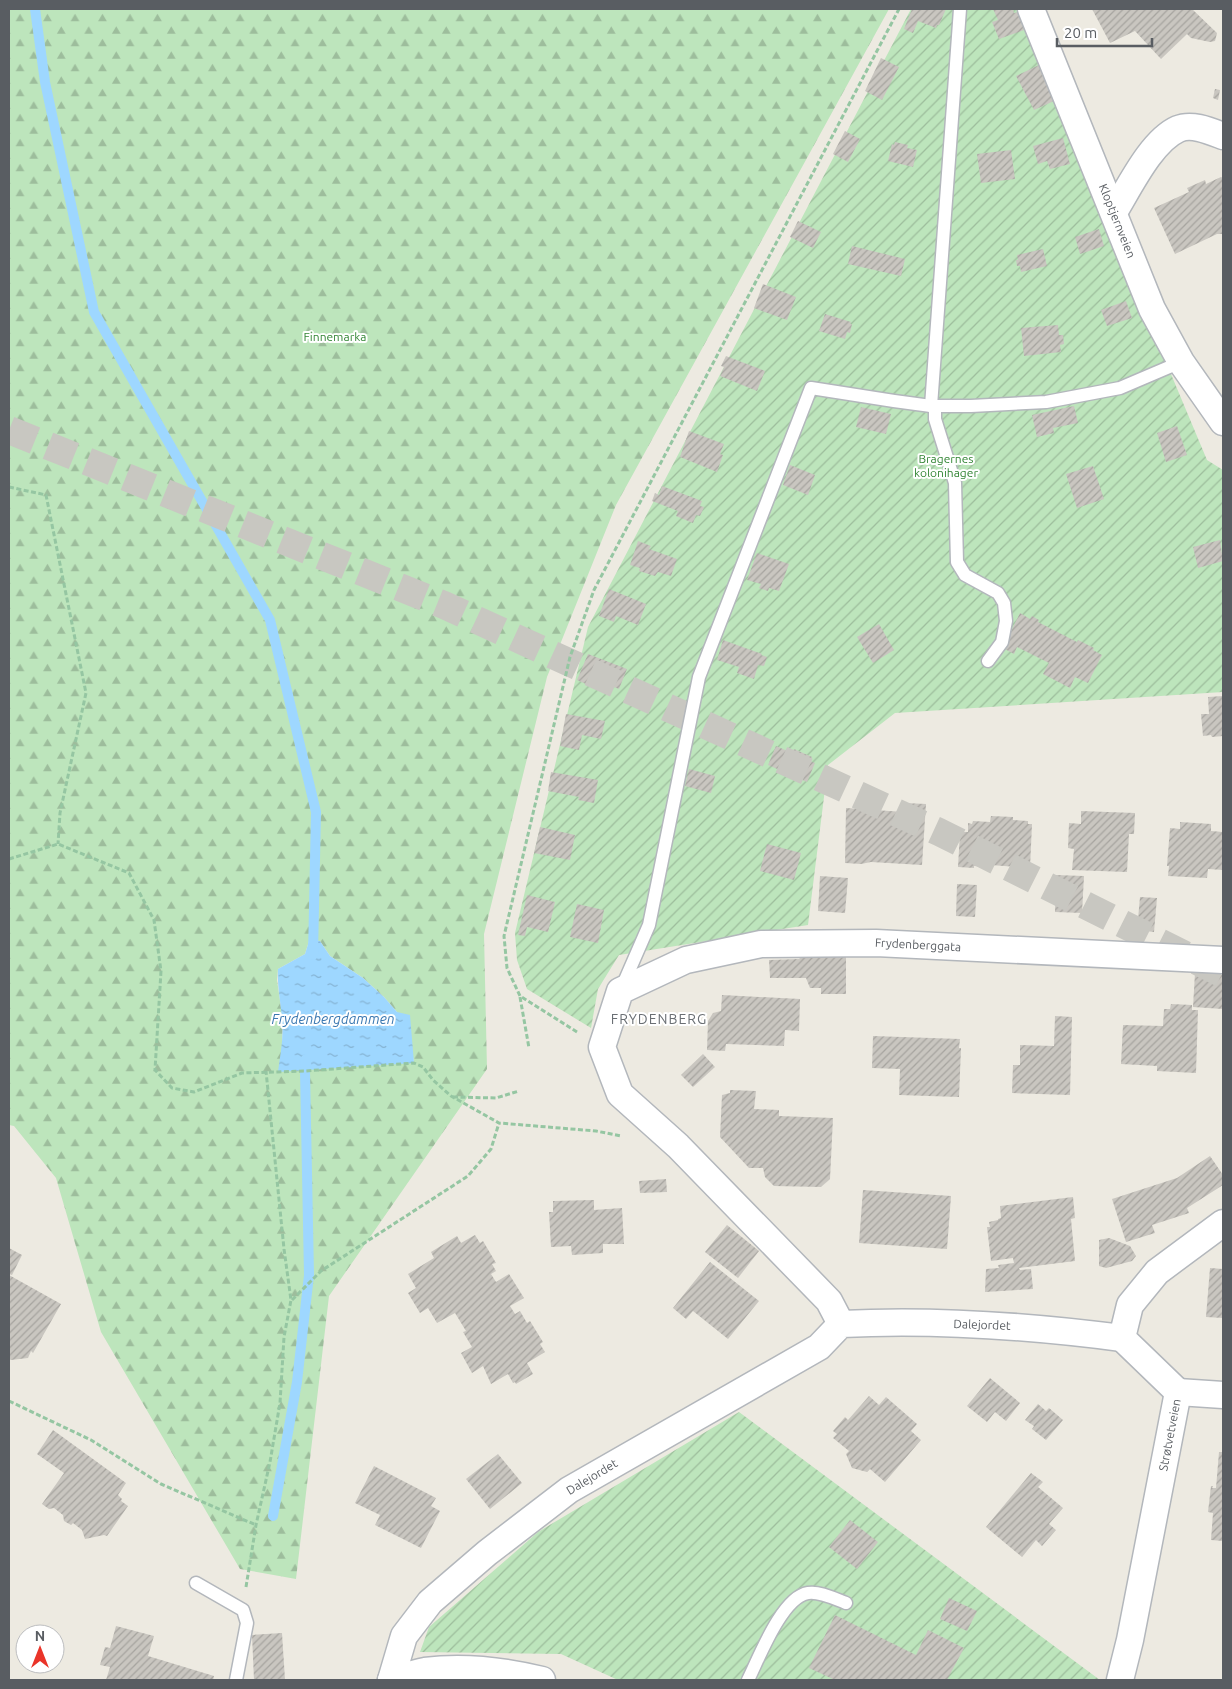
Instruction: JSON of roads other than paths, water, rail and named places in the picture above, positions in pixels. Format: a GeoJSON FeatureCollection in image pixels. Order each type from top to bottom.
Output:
{"type":"FeatureCollection","features":[{"type":"Feature","properties":{"kind":"street","name":"Kloptjernveien"},"geometry":{"type":"LineString","coordinates":[[1032,9],[1152,309],[1181,362],[1223,422]]}},
{"type":"Feature","properties":{"kind":"street"},"geometry":{"type":"LineString","coordinates":[[1114,212],[1156,145],[1178,129],[1199,128],[1223,136]]}},
{"type":"Feature","properties":{"kind":"street","name":"Frydenberggata"},"geometry":{"type":"LineString","coordinates":[[620,991],[686,960],[761,944],[876,943],[1223,960]]}},
{"type":"Feature","properties":{"kind":"street"},"geometry":{"type":"LineString","coordinates":[[620,991],[602,1048],[620,1094],[678,1146],[829,1301],[841,1324]]}},
{"type":"Feature","properties":{"kind":"street"},"geometry":{"type":"LineString","coordinates":[[1122,1338],[1130,1305],[1157,1272],[1223,1223]]}},
{"type":"Feature","properties":{"kind":"street","name":"Dalejordet"},"geometry":{"type":"LineString","coordinates":[[391,1680],[404,1636],[430,1602],[487,1553],[569,1490],[819,1347],[841,1324],[887,1322],[995,1325],[1052,1328],[1122,1338]]}},
{"type":"Feature","properties":{"kind":"street","name":"Strøtvetveien"},"geometry":{"type":"LineString","coordinates":[[1120,1680],[1132,1630],[1178,1392],[1122,1338]]}},
{"type":"Feature","properties":{"kind":"street"},"geometry":{"type":"LineString","coordinates":[[1178,1392],[1223,1395]]}},
{"type":"Feature","properties":{"kind":"street"},"geometry":{"type":"LineString","coordinates":[[391,1680],[425,1671],[461,1670],[494,1672],[542,1680]]}},
{"type":"Feature","properties":{"kind":"lane"},"geometry":{"type":"LineString","coordinates":[[960,9],[933,406],[955,483],[958,562],[965,575],[998,593],[1004,603],[1006,621],[1002,642],[988,661]]}},
{"type":"Feature","properties":{"kind":"lane"},"geometry":{"type":"LineString","coordinates":[[620,991],[649,925],[699,676],[811,388],[933,406],[1046,402],[1120,388],[1181,362]]}},
{"type":"Feature","properties":{"kind":"lane"},"geometry":{"type":"LineString","coordinates":[[196,1583],[243,1610],[247,1623],[236,1680]]}},
{"type":"Feature","properties":{"kind":"lane"},"geometry":{"type":"LineString","coordinates":[[748,1680],[778,1620],[789,1603],[809,1592],[846,1603]]}},
{"type":"Feature","properties":{"kind":"water","name":"Frydenbergdammen"},"geometry":{"type":"Polygon","coordinates":[[[309,941],[320,941],[330,956],[363,978],[397,1012],[410,1015],[414,1063],[278,1072],[282,1046],[282,1014],[278,969],[305,954],[309,941]]]}},
{"type":"Feature","properties":{"kind":"waterway"},"geometry":{"type":"LineString","coordinates":[[35,9],[45,82],[94,312],[270,620],[316,812],[313,955]]}},
{"type":"Feature","properties":{"kind":"waterway"},"geometry":{"type":"LineString","coordinates":[[273,1516],[297,1382],[309,1275],[306,1059]]}},
{"type":"Feature","properties":{"kind":"tunnel"},"geometry":{"type":"LineString","coordinates":[[9,430],[444,605],[939,832],[1223,974]]}},
{"type":"Feature","properties":{"kind":"district","name":"FRYDENBERG"},"geometry":{"type":"Point","coordinates":[659,1019]}},
{"type":"Feature","properties":{"kind":"park label","name":"Finnemarka"},"geometry":{"type":"Point","coordinates":[335,337]}},
{"type":"Feature","properties":{"kind":"park label","name":"Bragernes kolonihager"},"geometry":{"type":"Point","coordinates":[946,466]}}]}
